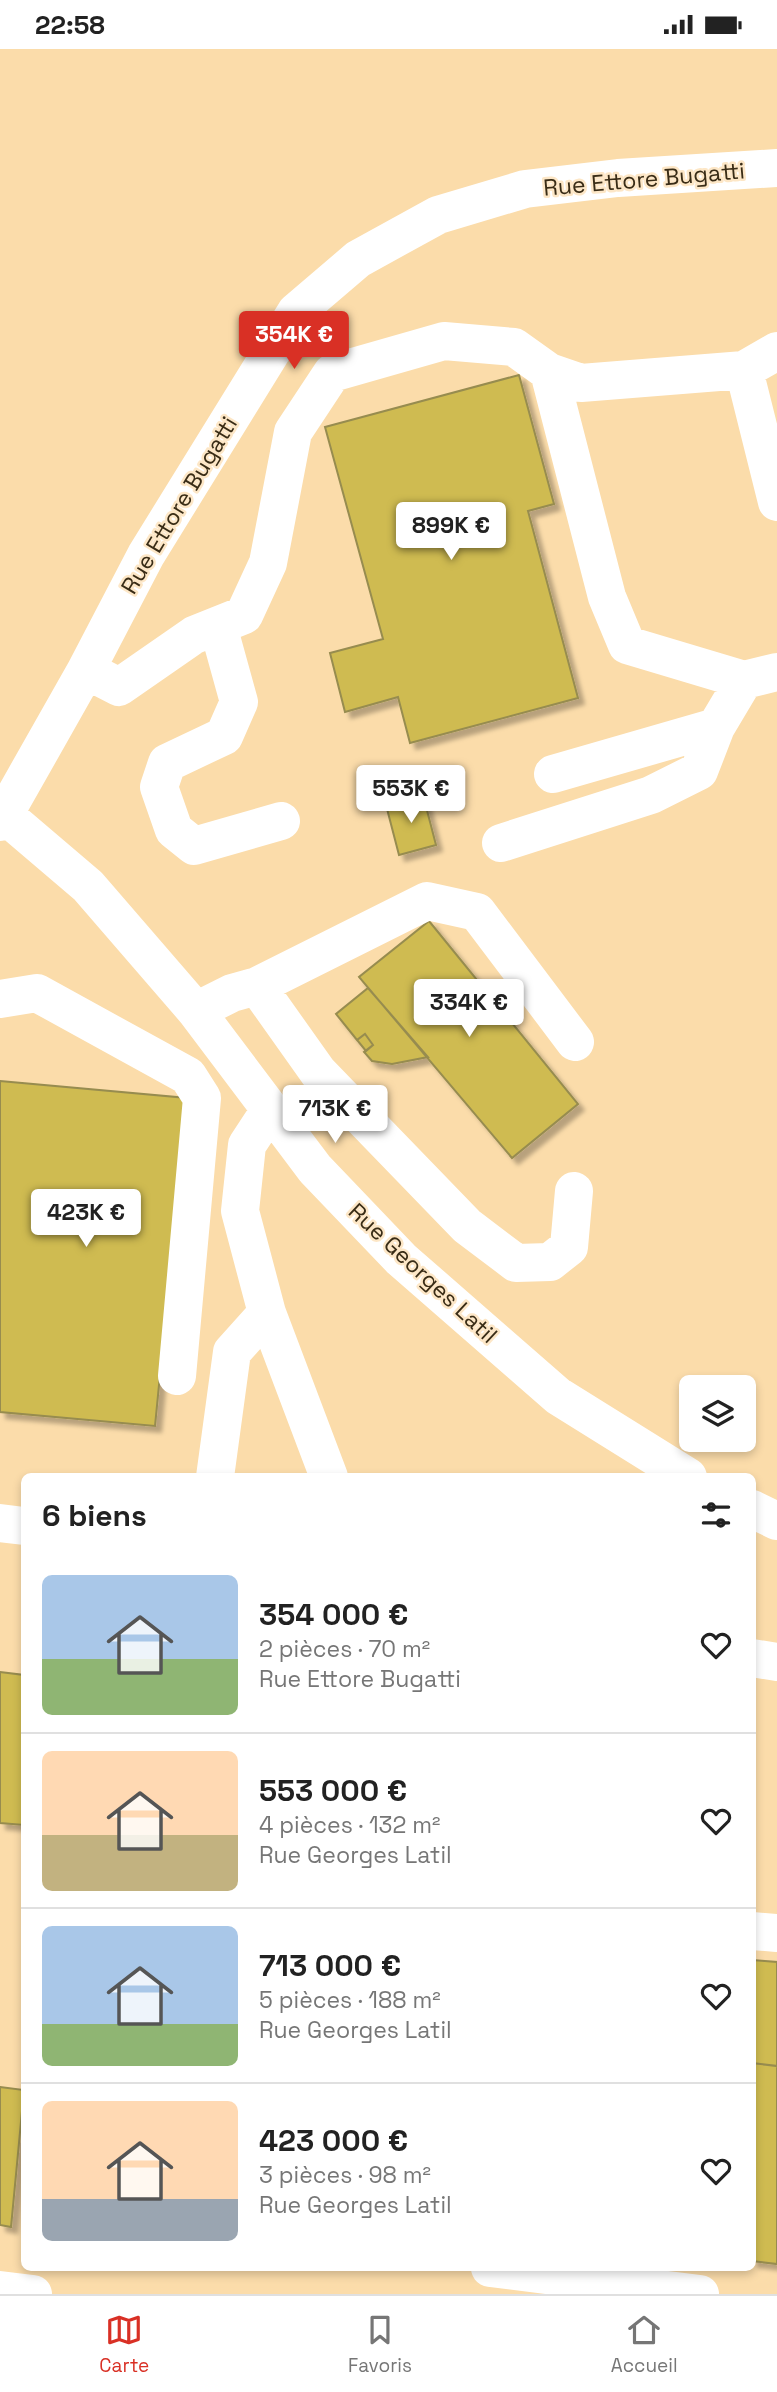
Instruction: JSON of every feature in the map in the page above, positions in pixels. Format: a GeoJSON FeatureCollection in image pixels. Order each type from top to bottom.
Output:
{"type":"FeatureCollection","features":[{"type":"Feature","properties":{"kind":"street","name":"Rue Ettore Bugatti"},"geometry":{"type":"LineString","coordinates":[[2,816],[86,670],[146,555],[296,312],[358,259],[438,215],[526,189],[618,179],[777,168]]}},
{"type":"Feature","properties":{"kind":"street"},"geometry":{"type":"LineString","coordinates":[[86,670],[119,687],[194,635],[244,615],[268,563],[293,432],[332,373],[444,341],[513,347],[549,372],[581,383],[744,370],[777,351]]}},
{"type":"Feature","properties":{"kind":"street"},"geometry":{"type":"LineString","coordinates":[[744,370],[777,502]]}},
{"type":"Feature","properties":{"kind":"street"},"geometry":{"type":"LineString","coordinates":[[500,843],[651,795],[699,771],[716,727],[761,676],[627,645],[607,597],[549,372]]}},
{"type":"Feature","properties":{"kind":"street"},"geometry":{"type":"LineString","coordinates":[[218,626],[239,702],[224,736],[167,764],[159,787],[174,830],[194,846],[281,821]]}},
{"type":"Feature","properties":{"kind":"street"},"geometry":{"type":"LineString","coordinates":[[553,774],[716,727]]}},
{"type":"Feature","properties":{"kind":"street","name":"Rue Georges Latil"},"geometry":{"type":"LineString","coordinates":[[2,816],[88,886],[196,1011],[316,1168],[401,1259],[558,1396],[682,1473]]}},
{"type":"Feature","properties":{"kind":"street"},"geometry":{"type":"LineString","coordinates":[[196,1011],[232,993],[257,986],[427,901],[477,912],[575,1042]]}},
{"type":"Feature","properties":{"kind":"street"},"geometry":{"type":"LineString","coordinates":[[257,986],[318,1072],[467,1226],[516,1263],[550,1262],[569,1247],[574,1191]]}},
{"type":"Feature","properties":{"kind":"street"},"geometry":{"type":"LineString","coordinates":[[0,999],[37,993],[188,1076],[202,1098],[177,1376]]}},
{"type":"Feature","properties":{"kind":"street"},"geometry":{"type":"LineString","coordinates":[[270,1109],[247,1145],[240,1211],[267,1313],[327,1473]]}},
{"type":"Feature","properties":{"kind":"street"},"geometry":{"type":"LineString","coordinates":[[216,1473],[232,1352],[267,1313]]}},
{"type":"Feature","properties":{"kind":"street"},"geometry":{"type":"LineString","coordinates":[[756,1511],[777,1521]]}},
{"type":"Feature","properties":{"kind":"street"},"geometry":{"type":"LineString","coordinates":[[0,1523],[21,1526]]}},
{"type":"Feature","properties":{"kind":"street"},"geometry":{"type":"LineString","coordinates":[[756,1659],[777,1662]]}},
{"type":"Feature","properties":{"kind":"street"},"geometry":{"type":"LineString","coordinates":[[756,1931],[777,1934]]}},
{"type":"Feature","properties":{"kind":"street"},"geometry":{"type":"LineString","coordinates":[[515,2271],[700,2294]]}},
{"type":"Feature","properties":{"kind":"street"},"geometry":{"type":"LineString","coordinates":[[0,2290],[33,2294]]}},
{"type":"Feature","properties":{"kind":"shaded area"},"geometry":{"type":"Polygon","coordinates":[[[0,49],[777,49],[777,2294],[0,2294],[0,49]]]}},
{"type":"Feature","properties":{"kind":"building"},"geometry":{"type":"Polygon","coordinates":[[[519,375],[554,504],[528,511],[578,698],[410,743],[398,697],[345,712],[330,653],[383,639],[325,427],[519,375]]]}},
{"type":"Feature","properties":{"kind":"building"},"geometry":{"type":"Polygon","coordinates":[[[423,795],[436,845],[399,855],[386,805],[423,795]]]}},
{"type":"Feature","properties":{"kind":"building"},"geometry":{"type":"Polygon","coordinates":[[[429,921],[578,1104],[512,1158],[359,977],[429,921]]]}},
{"type":"Feature","properties":{"kind":"building"},"geometry":{"type":"Polygon","coordinates":[[[368,988],[428,1057],[392,1064],[372,1061],[364,1052],[373,1045],[365,1034],[357,1040],[336,1014],[368,988]]]}},
{"type":"Feature","properties":{"kind":"building"},"geometry":{"type":"Polygon","coordinates":[[[365,1034],[373,1045],[366,1051],[357,1040],[365,1034]]]}},
{"type":"Feature","properties":{"kind":"building"},"geometry":{"type":"Polygon","coordinates":[[[0,1081],[187,1098],[155,1426],[0,1412],[0,1081]]]}},
{"type":"Feature","properties":{"kind":"building"},"geometry":{"type":"Polygon","coordinates":[[[0,1672],[21,1675],[21,1825],[0,1823],[0,1672]]]}},
{"type":"Feature","properties":{"kind":"building"},"geometry":{"type":"Polygon","coordinates":[[[756,1960],[777,1962],[777,2066],[756,2063],[756,1960]]]}},
{"type":"Feature","properties":{"kind":"building"},"geometry":{"type":"Polygon","coordinates":[[[756,2063],[777,2066],[777,2264],[756,2261],[756,2063]]]}},
{"type":"Feature","properties":{"kind":"building"},"geometry":{"type":"Polygon","coordinates":[[[0,2087],[21,2090],[21,2122],[11,2227],[0,2225],[0,2087]]]}}]}
